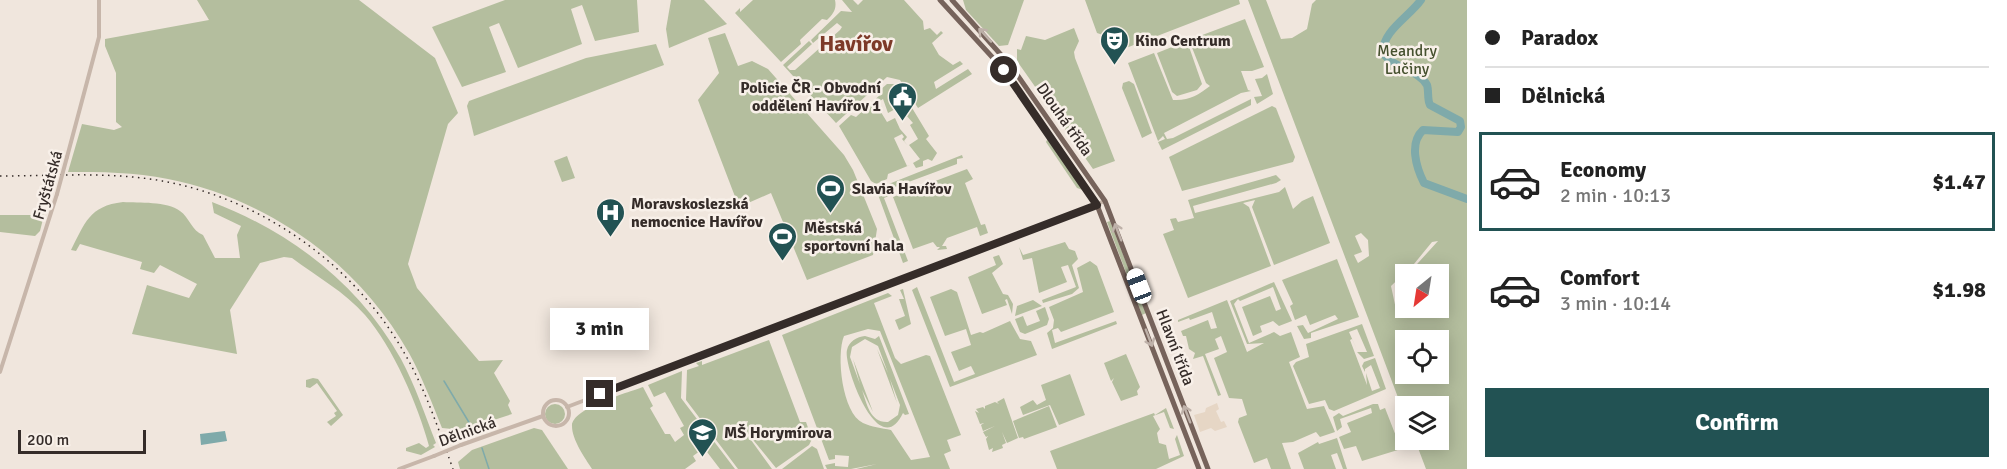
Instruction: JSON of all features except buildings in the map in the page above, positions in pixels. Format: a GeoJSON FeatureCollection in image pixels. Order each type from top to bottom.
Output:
{"type":"FeatureCollection","features":[{"type":"Feature","properties":{"kind":"main road"},"geometry":{"type":"LineString","coordinates":[[940,0],[1004,70],[1097,205],[1199,469]]}},
{"type":"Feature","properties":{"kind":"main road","name":"Dlouhá třída"},"geometry":{"type":"LineString","coordinates":[[952,0],[1006,59],[1105,201]]}},
{"type":"Feature","properties":{"kind":"main road"},"geometry":{"type":"LineString","coordinates":[[1004,70],[1006,59]]}},
{"type":"Feature","properties":{"kind":"main road","name":"Hlavní třída"},"geometry":{"type":"LineString","coordinates":[[1105,201],[1208,469]]}},
{"type":"Feature","properties":{"kind":"street","name":"Fryštátská"},"geometry":{"type":"LineString","coordinates":[[0,372],[57,194],[99,38],[99,0]]}},
{"type":"Feature","properties":{"kind":"street"},"geometry":{"type":"LineString","coordinates":[[567,407],[1105,201]]}},
{"type":"Feature","properties":{"kind":"street"},"geometry":{"type":"LineString","coordinates":[[551,401],[561,402],[567,407],[568,417],[561,425],[550,425],[543,416],[545,407],[551,401]]}},
{"type":"Feature","properties":{"kind":"street","name":"Dělnická"},"geometry":{"type":"LineString","coordinates":[[399,469],[543,416]]}},
{"type":"Feature","properties":{"kind":"green space"},"geometry":{"type":"Polygon","coordinates":[[[197,0],[359,0],[435,58],[458,113],[448,124],[408,264],[417,288],[479,361],[503,360],[494,373],[510,401],[508,405],[512,414],[463,430],[442,428],[414,362],[388,321],[364,291],[337,264],[307,240],[275,219],[241,202],[168,179],[105,172],[68,172],[82,124],[114,130],[122,127],[116,122],[116,73],[105,46],[105,39],[209,20],[197,0]]]}},
{"type":"Feature","properties":{"kind":"green space"},"geometry":{"type":"Polygon","coordinates":[[[505,0],[637,0],[639,32],[595,41],[582,5],[571,9],[582,44],[518,68],[499,23],[489,27],[506,72],[462,87],[432,27],[505,0]]]}},
{"type":"Feature","properties":{"kind":"green space"},"geometry":{"type":"Polygon","coordinates":[[[671,0],[704,0],[727,24],[669,48],[666,29],[671,0]]]}},
{"type":"Feature","properties":{"kind":"green space"},"geometry":{"type":"Polygon","coordinates":[[[753,0],[835,0],[835,6],[827,20],[822,19],[800,40],[801,44],[781,62],[735,13],[740,8],[740,12],[753,0]]]}},
{"type":"Feature","properties":{"kind":"green space"},"geometry":{"type":"Polygon","coordinates":[[[842,0],[853,0],[858,5],[863,0],[904,0],[923,21],[924,30],[930,28],[937,35],[941,31],[943,33],[932,43],[939,55],[953,65],[960,61],[963,64],[934,82],[936,89],[968,69],[972,74],[918,108],[900,80],[887,77],[836,123],[783,65],[809,41],[812,44],[787,67],[795,70],[840,30],[842,27],[837,23],[813,43],[811,40],[841,11],[852,12],[842,0]]]}},
{"type":"Feature","properties":{"kind":"green space"},"geometry":{"type":"Polygon","coordinates":[[[963,0],[1024,0],[1008,45],[999,46],[966,10],[963,0]]]}},
{"type":"Feature","properties":{"kind":"green space"},"geometry":{"type":"Polygon","coordinates":[[[1085,0],[1239,0],[1240,4],[1126,48],[1118,40],[1097,33],[1085,0]]]}},
{"type":"Feature","properties":{"kind":"green space","name":"Meandry Lučiny"},"geometry":{"type":"Polygon","coordinates":[[[1248,0],[1266,0],[1281,39],[1292,38],[1307,29],[1312,4],[1316,0],[1467,0],[1467,469],[1426,469],[1419,450],[1449,450],[1449,396],[1397,396],[1248,0]],[[1361,233],[1355,236],[1362,252],[1354,255],[1358,263],[1369,256],[1368,240],[1361,233]]]}},
{"type":"Feature","properties":{"kind":"green space"},"geometry":{"type":"Polygon","coordinates":[[[1245,19],[1264,67],[1252,71],[1241,71],[1248,90],[1251,91],[1241,93],[1164,133],[1167,139],[1173,138],[1251,99],[1251,105],[1162,150],[1158,142],[1165,139],[1163,136],[1158,141],[1128,63],[1154,53],[1173,100],[1193,97],[1210,86],[1206,83],[1189,40],[1245,19]]]}},
{"type":"Feature","properties":{"kind":"green space"},"geometry":{"type":"Polygon","coordinates":[[[1074,28],[1079,41],[1074,52],[1075,58],[1115,161],[1093,169],[1017,61],[1017,49],[1021,50],[1026,36],[1045,40],[1074,28]]]}},
{"type":"Feature","properties":{"kind":"green space","name":"Slavia Havířov"},"geometry":{"type":"Polygon","coordinates":[[[725,33],[738,66],[752,61],[768,69],[844,155],[853,170],[877,229],[873,255],[807,280],[771,193],[739,207],[698,100],[719,73],[708,38],[725,33]]]}},
{"type":"Feature","properties":{"kind":"green space"},"geometry":{"type":"Polygon","coordinates":[[[1187,41],[1202,84],[1197,90],[1177,96],[1172,92],[1157,53],[1187,41]]]}},
{"type":"Feature","properties":{"kind":"green space"},"geometry":{"type":"Polygon","coordinates":[[[656,44],[664,65],[474,136],[467,106],[469,101],[586,58],[656,44]]]}},
{"type":"Feature","properties":{"kind":"green space"},"geometry":{"type":"Polygon","coordinates":[[[1267,74],[1273,94],[1257,104],[1254,97],[1262,96],[1255,79],[1267,74]]]}},
{"type":"Feature","properties":{"kind":"green space"},"geometry":{"type":"Polygon","coordinates":[[[1129,81],[1134,84],[1152,133],[1142,138],[1122,88],[1123,83],[1129,81]]]}},
{"type":"Feature","properties":{"kind":"green space"},"geometry":{"type":"Polygon","coordinates":[[[887,84],[900,88],[929,136],[926,139],[937,153],[932,161],[928,159],[923,161],[923,166],[916,168],[913,163],[920,159],[909,145],[918,139],[910,125],[913,123],[899,107],[888,113],[883,99],[873,105],[876,111],[879,109],[887,122],[895,118],[907,137],[904,141],[908,146],[902,139],[904,137],[902,134],[894,138],[907,166],[910,165],[888,174],[887,179],[876,184],[871,181],[839,126],[851,115],[856,117],[881,94],[880,90],[887,84]]]}},
{"type":"Feature","properties":{"kind":"green space"},"geometry":{"type":"Polygon","coordinates":[[[1272,106],[1276,108],[1295,157],[1293,162],[1182,191],[1169,157],[1272,106]]]}},
{"type":"Feature","properties":{"kind":"green space"},"geometry":{"type":"Polygon","coordinates":[[[1048,138],[1083,190],[1077,188],[1046,142],[1048,138]]]}},
{"type":"Feature","properties":{"kind":"green space"},"geometry":{"type":"Polygon","coordinates":[[[962,155],[963,158],[957,159],[957,164],[895,187],[890,190],[891,195],[884,198],[908,261],[903,263],[876,189],[962,155]]]}},
{"type":"Feature","properties":{"kind":"green space"},"geometry":{"type":"Polygon","coordinates":[[[567,156],[575,178],[562,182],[554,161],[567,156]]]}},
{"type":"Feature","properties":{"kind":"green space"},"geometry":{"type":"Polygon","coordinates":[[[967,169],[973,179],[965,183],[981,225],[985,224],[988,233],[980,236],[977,227],[947,238],[942,246],[946,246],[947,249],[937,250],[940,247],[933,242],[913,249],[893,197],[967,169]]]}},
{"type":"Feature","properties":{"kind":"green space"},"geometry":{"type":"Polygon","coordinates":[[[1276,175],[1281,180],[1276,183],[1193,206],[1195,213],[1279,192],[1285,187],[1293,209],[1302,201],[1313,196],[1330,243],[1274,265],[1252,207],[1255,200],[1243,203],[1249,207],[1271,266],[1188,298],[1163,234],[1174,230],[1170,219],[1176,218],[1178,222],[1194,218],[1188,200],[1276,175]]]}},
{"type":"Feature","properties":{"kind":"green space"},"geometry":{"type":"Polygon","coordinates":[[[123,202],[153,203],[174,208],[203,235],[215,258],[240,258],[237,235],[241,226],[214,213],[212,202],[269,229],[320,264],[344,284],[365,307],[401,359],[424,411],[436,443],[433,445],[435,447],[421,455],[406,451],[406,448],[419,443],[426,448],[429,446],[411,395],[385,343],[357,307],[292,258],[284,257],[260,263],[230,310],[237,354],[132,334],[147,285],[189,298],[197,284],[160,265],[154,273],[140,269],[142,262],[80,244],[76,251],[71,250],[85,224],[95,212],[103,207],[123,202]]]}},
{"type":"Feature","properties":{"kind":"green space"},"geometry":{"type":"Polygon","coordinates":[[[34,211],[44,215],[40,231],[35,236],[0,232],[0,215],[33,215],[34,211]]]}},
{"type":"Feature","properties":{"kind":"green space"},"geometry":{"type":"Polygon","coordinates":[[[1110,221],[1146,313],[1142,315],[1107,222],[1110,221]]]}},
{"type":"Feature","properties":{"kind":"green space"},"geometry":{"type":"Polygon","coordinates":[[[1065,242],[1069,249],[1075,251],[1078,259],[1072,265],[1079,288],[1072,294],[1043,303],[1042,300],[1076,287],[1068,265],[1061,267],[1067,282],[1039,293],[1032,258],[1023,260],[1019,247],[1023,255],[1065,242]]]}},
{"type":"Feature","properties":{"kind":"green space"},"geometry":{"type":"Polygon","coordinates":[[[999,255],[1003,264],[992,273],[1003,294],[1008,295],[1013,304],[1012,314],[1007,299],[1005,300],[1007,305],[982,314],[968,277],[996,265],[993,257],[999,255]]]}},
{"type":"Feature","properties":{"kind":"green space"},"geometry":{"type":"Polygon","coordinates":[[[1337,259],[1359,317],[1311,333],[1311,338],[1304,339],[1297,326],[1303,325],[1308,333],[1338,319],[1335,315],[1310,325],[1306,315],[1295,320],[1290,306],[1293,304],[1282,280],[1337,259]]]}},
{"type":"Feature","properties":{"kind":"green space"},"geometry":{"type":"Polygon","coordinates":[[[1090,261],[1097,266],[1114,312],[1061,332],[1058,328],[1052,330],[1055,343],[1116,321],[1117,324],[1052,349],[1047,333],[1053,328],[1054,320],[1049,307],[1083,292],[1077,268],[1090,261]]]}},
{"type":"Feature","properties":{"kind":"green space"},"geometry":{"type":"Polygon","coordinates":[[[1274,282],[1292,321],[1279,326],[1273,321],[1260,326],[1262,332],[1253,336],[1242,307],[1270,296],[1276,311],[1281,309],[1273,287],[1240,301],[1238,299],[1234,304],[1249,343],[1274,332],[1280,336],[1291,332],[1300,357],[1289,362],[1307,409],[1324,406],[1335,432],[1320,437],[1316,432],[1293,442],[1282,443],[1291,469],[1271,469],[1267,458],[1254,463],[1238,422],[1239,418],[1247,415],[1242,399],[1229,398],[1214,358],[1227,352],[1221,336],[1215,339],[1219,349],[1205,354],[1221,395],[1218,396],[1203,356],[1193,359],[1195,353],[1189,349],[1186,336],[1183,336],[1181,331],[1208,320],[1211,329],[1217,328],[1212,312],[1178,322],[1178,320],[1227,300],[1247,352],[1264,343],[1247,344],[1230,301],[1274,282]]]}},
{"type":"Feature","properties":{"kind":"green space"},"geometry":{"type":"Polygon","coordinates":[[[917,287],[954,382],[975,374],[971,366],[959,371],[951,352],[971,345],[966,329],[945,336],[930,297],[951,289],[957,292],[971,335],[983,333],[1010,321],[1020,339],[1031,341],[1037,355],[950,387],[912,290],[917,287]]]}},
{"type":"Feature","properties":{"kind":"green space"},"geometry":{"type":"Polygon","coordinates":[[[903,289],[911,324],[899,330],[895,320],[905,316],[899,299],[904,299],[900,290],[903,289]]]}},
{"type":"Feature","properties":{"kind":"green space"},"geometry":{"type":"Polygon","coordinates":[[[888,293],[892,296],[874,303],[895,358],[901,364],[926,355],[930,356],[961,435],[947,440],[951,451],[944,454],[950,469],[856,469],[877,464],[851,469],[827,469],[825,465],[835,463],[835,466],[848,467],[849,456],[835,455],[835,459],[829,460],[782,335],[888,293]],[[868,329],[844,336],[841,369],[850,408],[863,423],[891,430],[911,460],[930,457],[880,331],[868,329]]]}},
{"type":"Feature","properties":{"kind":"green space"},"geometry":{"type":"Polygon","coordinates":[[[1033,300],[1042,306],[1015,316],[1017,306],[1033,300]]]}},
{"type":"Feature","properties":{"kind":"green space"},"geometry":{"type":"Polygon","coordinates":[[[1045,307],[1049,319],[1047,325],[1025,334],[1020,332],[1015,319],[1023,316],[1027,326],[1040,321],[1036,311],[1045,307]]]}},
{"type":"Feature","properties":{"kind":"green space"},"geometry":{"type":"Polygon","coordinates":[[[1362,324],[1374,356],[1364,359],[1357,352],[1367,352],[1357,329],[1349,332],[1357,350],[1352,339],[1350,340],[1367,385],[1366,373],[1372,391],[1380,388],[1371,365],[1365,369],[1365,372],[1362,366],[1364,362],[1375,358],[1386,389],[1334,411],[1329,409],[1325,400],[1309,404],[1293,366],[1296,362],[1309,357],[1306,344],[1362,324]]]}},
{"type":"Feature","properties":{"kind":"green space"},"geometry":{"type":"Polygon","coordinates":[[[865,336],[875,339],[879,336],[909,414],[903,413],[894,426],[884,427],[874,419],[864,406],[851,373],[847,359],[848,347],[856,338],[865,336]],[[865,339],[852,347],[850,357],[860,384],[853,359],[873,412],[862,390],[870,412],[877,419],[888,422],[898,415],[900,405],[890,379],[897,403],[877,349],[888,373],[878,346],[865,339]]]}},
{"type":"Feature","properties":{"kind":"green space"},"geometry":{"type":"Polygon","coordinates":[[[769,340],[800,422],[806,422],[812,439],[809,445],[776,468],[745,430],[748,421],[738,422],[772,469],[738,469],[686,400],[687,370],[699,366],[696,363],[702,361],[702,365],[769,340]]]}},
{"type":"Feature","properties":{"kind":"green space"},"geometry":{"type":"Polygon","coordinates":[[[1126,354],[1140,387],[1137,391],[1138,395],[1121,401],[1112,382],[1114,378],[1111,381],[1104,363],[1126,354]]]}},
{"type":"Feature","properties":{"kind":"green space"},"geometry":{"type":"Polygon","coordinates":[[[682,371],[681,398],[735,469],[720,469],[704,448],[693,456],[696,461],[685,469],[592,469],[574,437],[572,426],[574,419],[590,407],[643,387],[653,406],[650,408],[665,434],[670,434],[675,442],[684,435],[680,428],[684,426],[665,392],[654,397],[648,385],[682,371]]]}},
{"type":"Feature","properties":{"kind":"green space"},"geometry":{"type":"Polygon","coordinates":[[[1070,374],[1085,415],[1059,425],[1050,405],[1023,415],[1020,407],[1033,400],[1037,405],[1046,400],[1041,385],[1070,374]]]}},
{"type":"Feature","properties":{"kind":"green space"},"geometry":{"type":"Polygon","coordinates":[[[318,379],[343,415],[331,426],[327,422],[336,416],[334,413],[337,411],[317,383],[310,388],[306,387],[306,380],[318,379]]]}},
{"type":"Feature","properties":{"kind":"green space"},"geometry":{"type":"Polygon","coordinates":[[[1004,398],[1018,438],[1007,443],[1002,432],[1006,443],[1002,445],[1003,448],[992,452],[993,448],[989,450],[986,439],[988,436],[986,437],[983,432],[995,426],[983,431],[981,425],[984,423],[980,424],[975,411],[979,413],[976,409],[983,407],[985,409],[985,406],[995,402],[999,404],[997,402],[1004,398]]]}},
{"type":"Feature","properties":{"kind":"green space"},"geometry":{"type":"Polygon","coordinates":[[[555,404],[562,407],[565,414],[562,421],[555,424],[548,421],[545,414],[548,407],[555,404]]]}},
{"type":"Feature","properties":{"kind":"green space"},"geometry":{"type":"Polygon","coordinates":[[[1373,404],[1378,404],[1380,410],[1385,408],[1395,434],[1395,450],[1398,450],[1362,461],[1356,446],[1344,449],[1339,437],[1351,432],[1347,423],[1372,413],[1371,408],[1340,419],[1342,427],[1337,431],[1333,417],[1339,413],[1343,416],[1373,404]]]}},
{"type":"Feature","properties":{"kind":"green space"},"geometry":{"type":"Polygon","coordinates":[[[1049,406],[1057,427],[1024,439],[1019,438],[1013,421],[1049,406]]]}},
{"type":"Feature","properties":{"kind":"green space"},"geometry":{"type":"Polygon","coordinates":[[[1166,408],[1174,429],[1170,428],[1164,412],[1153,416],[1160,429],[1157,433],[1159,443],[1166,445],[1169,459],[1180,455],[1175,439],[1177,435],[1184,456],[1156,469],[1057,469],[1050,451],[1154,413],[1155,415],[1166,408]]]}},
{"type":"Feature","properties":{"kind":"green space"},"geometry":{"type":"Polygon","coordinates":[[[534,428],[542,430],[568,469],[460,469],[458,462],[472,450],[534,428]]]}},
{"type":"Feature","properties":{"kind":"green space"},"geometry":{"type":"Polygon","coordinates":[[[1337,438],[1347,469],[1343,469],[1337,453],[1331,455],[1336,469],[1304,469],[1298,453],[1318,442],[1319,444],[1337,438]]]}},
{"type":"Feature","properties":{"kind":"green space"},"geometry":{"type":"Polygon","coordinates":[[[812,446],[817,449],[824,469],[782,469],[812,446]]]}},
{"type":"Feature","properties":{"kind":"shaded area"},"geometry":{"type":"Polygon","coordinates":[[[1217,403],[1219,409],[1216,411],[1221,422],[1224,421],[1227,427],[1215,431],[1211,428],[1200,432],[1194,415],[1205,412],[1206,408],[1217,403]]]}},
{"type":"Feature","properties":{"kind":"water"},"geometry":{"type":"Polygon","coordinates":[[[225,431],[227,441],[201,445],[200,434],[225,431]]]}},
{"type":"Feature","properties":{"kind":"waterway"},"geometry":{"type":"LineString","coordinates":[[1421,0],[1391,31],[1383,53],[1393,63],[1423,80],[1427,85],[1430,105],[1460,121],[1461,127],[1458,132],[1423,130],[1416,142],[1415,155],[1424,183],[1467,199]]}},
{"type":"Feature","properties":{"kind":"waterway"},"geometry":{"type":"LineString","coordinates":[[444,381],[470,424]]}},
{"type":"Feature","properties":{"kind":"waterway"},"geometry":{"type":"LineString","coordinates":[[482,448],[489,469]]}},
{"type":"Feature","properties":{"kind":"railway"},"geometry":{"type":"LineString","coordinates":[[0,176],[113,176],[150,179],[189,187],[227,200],[264,217],[298,238],[330,263],[359,291],[384,322],[420,383],[453,469]]}},
{"type":"Feature","properties":{"kind":"place","name":"Kino Centrum"},"geometry":{"type":"Point","coordinates":[1114,66]}},
{"type":"Feature","properties":{"kind":"place","name":"Policie ČR - Obvodní oddělení Havířov 1"},"geometry":{"type":"Point","coordinates":[902,122]}},
{"type":"Feature","properties":{"kind":"place","name":"Slavia Havířov"},"geometry":{"type":"Point","coordinates":[831,214]}},
{"type":"Feature","properties":{"kind":"place","name":"Moravskoslezská nemocnice Havířov"},"geometry":{"type":"Point","coordinates":[610,238]}},
{"type":"Feature","properties":{"kind":"place","name":"Městská sportovní hala"},"geometry":{"type":"Point","coordinates":[783,262]}},
{"type":"Feature","properties":{"kind":"place","name":"MŠ Horymírova"},"geometry":{"type":"Point","coordinates":[703,458]}},
{"type":"Feature","properties":{"kind":"district","name":"Havířov"},"geometry":{"type":"Point","coordinates":[856,43]}},
{"type":"Feature","properties":{"kind":"route"},"geometry":{"type":"LineString","coordinates":[[600,394],[1097,205],[1004,70]]}}]}
